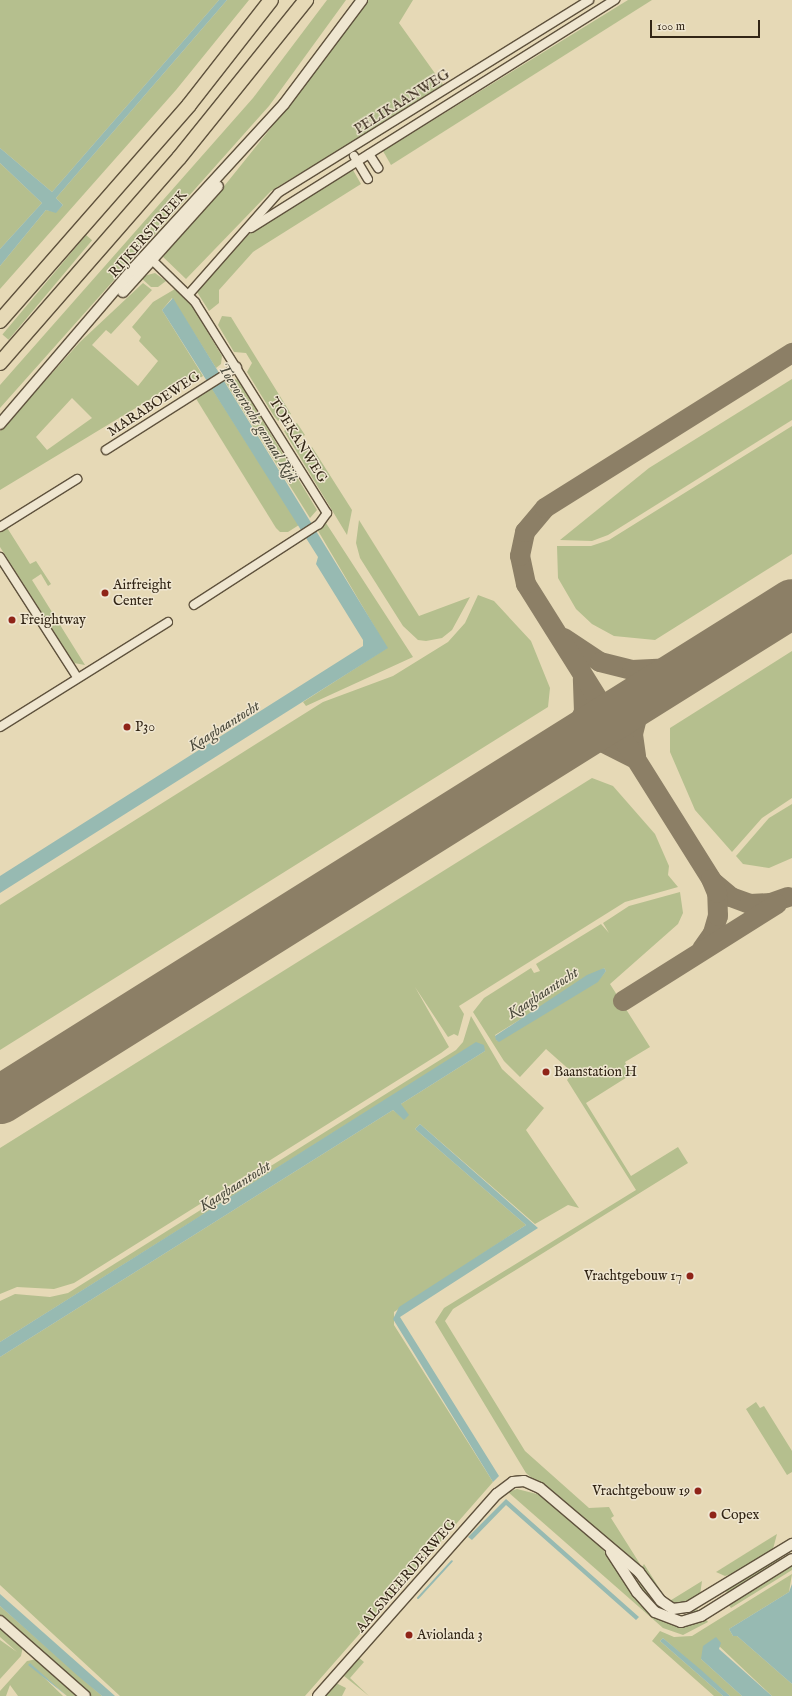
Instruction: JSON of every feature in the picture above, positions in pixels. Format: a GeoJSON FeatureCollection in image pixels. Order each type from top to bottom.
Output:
{"type":"FeatureCollection","features":[{"type":"Feature","properties":{"kind":"highway"},"geometry":{"type":"LineString","coordinates":[[0,321],[189,105],[271,0]]}},
{"type":"Feature","properties":{"kind":"highway"},"geometry":{"type":"LineString","coordinates":[[0,364],[180,158],[306,0]]}},
{"type":"Feature","properties":{"kind":"street","name":"RIJKERSTREEK"},"geometry":{"type":"LineString","coordinates":[[0,424],[36,386],[284,104],[362,0]]}},
{"type":"Feature","properties":{"kind":"street","name":"PELIKAANWEG"},"geometry":{"type":"LineString","coordinates":[[189,294],[274,196],[589,0]]}},
{"type":"Feature","properties":{"kind":"street","name":"PELIKAANWEG"},"geometry":{"type":"LineString","coordinates":[[240,237],[356,160],[369,154],[615,0]]}},
{"type":"Feature","properties":{"kind":"street"},"geometry":{"type":"LineString","coordinates":[[561,18],[569,29]]}},
{"type":"Feature","properties":{"kind":"street"},"geometry":{"type":"LineString","coordinates":[[448,89],[455,100]]}},
{"type":"Feature","properties":{"kind":"street"},"geometry":{"type":"LineString","coordinates":[[350,150],[368,179]]}},
{"type":"Feature","properties":{"kind":"street","name":"PELIKAANWEG"},"geometry":{"type":"LineString","coordinates":[[369,154],[378,168]]}},
{"type":"Feature","properties":{"kind":"street","name":"TOEKANWEG"},"geometry":{"type":"LineString","coordinates":[[149,258],[189,294],[237,367],[327,513],[320,524],[194,605]]}},
{"type":"Feature","properties":{"kind":"street","name":"MARABOEWEG"},"geometry":{"type":"LineString","coordinates":[[106,450],[237,367]]}},
{"type":"Feature","properties":{"kind":"street","name":"RIJKERSTREEK"},"geometry":{"type":"LineString","coordinates":[[0,431],[36,386]]}},
{"type":"Feature","properties":{"kind":"street"},"geometry":{"type":"LineString","coordinates":[[0,527],[77,479]]}},
{"type":"Feature","properties":{"kind":"street"},"geometry":{"type":"LineString","coordinates":[[0,557],[77,677]]}},
{"type":"Feature","properties":{"kind":"street"},"geometry":{"type":"LineString","coordinates":[[0,726],[168,622]]}},
{"type":"Feature","properties":{"kind":"street","name":"AALSMEERDERWEG"},"geometry":{"type":"LineString","coordinates":[[318,1696],[497,1494],[520,1481],[540,1488],[605,1545]]}},
{"type":"Feature","properties":{"kind":"street"},"geometry":{"type":"LineString","coordinates":[[605,1545],[642,1576],[664,1604],[679,1609],[792,1544]]}},
{"type":"Feature","properties":{"kind":"street"},"geometry":{"type":"LineString","coordinates":[[605,1545],[650,1607],[662,1617],[679,1622],[698,1618],[792,1559]]}},
{"type":"Feature","properties":{"kind":"street"},"geometry":{"type":"LineString","coordinates":[[0,1621],[85,1696]]}},
{"type":"Feature","properties":{"kind":"green space"},"geometry":{"type":"Polygon","coordinates":[[[0,0],[219,0],[52,192],[0,148],[0,0]]]}},
{"type":"Feature","properties":{"kind":"green space"},"geometry":{"type":"Polygon","coordinates":[[[227,0],[249,0],[176,90],[0,289],[0,266],[46,210],[56,212],[63,205],[56,198],[227,0]]]}},
{"type":"Feature","properties":{"kind":"green space"},"geometry":{"type":"Polygon","coordinates":[[[327,0],[346,0],[269,106],[0,408],[0,385],[253,98],[327,0]]]}},
{"type":"Feature","properties":{"kind":"green space"},"geometry":{"type":"Polygon","coordinates":[[[367,0],[413,0],[399,23],[444,86],[271,191],[186,279],[160,254],[217,195],[307,83],[367,0]]]}},
{"type":"Feature","properties":{"kind":"green space"},"geometry":{"type":"Polygon","coordinates":[[[628,0],[652,0],[391,165],[383,151],[628,0]]]}},
{"type":"Feature","properties":{"kind":"green space"},"geometry":{"type":"Polygon","coordinates":[[[0,163],[42,203],[0,249],[0,163]]]}},
{"type":"Feature","properties":{"kind":"green space"},"geometry":{"type":"Polygon","coordinates":[[[353,170],[361,184],[253,252],[219,290],[219,303],[209,311],[197,292],[248,235],[353,170]]]}},
{"type":"Feature","properties":{"kind":"green space"},"geometry":{"type":"Polygon","coordinates":[[[86,235],[92,240],[9,340],[2,335],[86,235]]]}},
{"type":"Feature","properties":{"kind":"green space"},"geometry":{"type":"Polygon","coordinates":[[[155,273],[166,281],[158,287],[151,287],[140,277],[155,273]]]}},
{"type":"Feature","properties":{"kind":"green space"},"geometry":{"type":"Polygon","coordinates":[[[143,283],[152,290],[111,334],[106,330],[92,345],[138,386],[158,361],[139,341],[141,337],[132,327],[153,302],[175,289],[191,304],[222,356],[221,364],[216,368],[172,298],[162,310],[203,376],[194,382],[182,380],[0,490],[0,431],[80,342],[143,283]],[[72,398],[36,437],[47,450],[92,418],[72,398]]]}},
{"type":"Feature","properties":{"kind":"green space"},"geometry":{"type":"Polygon","coordinates":[[[222,316],[231,317],[291,414],[278,421],[274,416],[247,372],[252,363],[246,353],[234,352],[218,325],[222,316]]]}},
{"type":"Feature","properties":{"kind":"green space"},"geometry":{"type":"Polygon","coordinates":[[[232,378],[238,380],[317,510],[310,518],[224,380],[232,378]]]}},
{"type":"Feature","properties":{"kind":"green space"},"geometry":{"type":"Polygon","coordinates":[[[792,379],[792,420],[608,535],[592,541],[560,540],[649,468],[792,379]]]}},
{"type":"Feature","properties":{"kind":"green space"},"geometry":{"type":"Polygon","coordinates":[[[211,387],[299,525],[288,532],[280,532],[276,528],[195,397],[211,387]]]}},
{"type":"Feature","properties":{"kind":"green space"},"geometry":{"type":"Polygon","coordinates":[[[297,423],[305,435],[297,440],[304,452],[312,447],[352,510],[347,535],[284,431],[297,423]]]}},
{"type":"Feature","properties":{"kind":"green space"},"geometry":{"type":"Polygon","coordinates":[[[792,426],[792,554],[655,640],[614,636],[592,624],[576,609],[558,578],[557,546],[591,546],[609,540],[792,426]]]}},
{"type":"Feature","properties":{"kind":"green space"},"geometry":{"type":"Polygon","coordinates":[[[359,520],[419,616],[470,597],[452,630],[442,638],[426,641],[418,640],[403,626],[360,558],[356,543],[359,520]]]}},
{"type":"Feature","properties":{"kind":"green space"},"geometry":{"type":"Polygon","coordinates":[[[326,523],[413,657],[306,706],[303,702],[387,648],[317,529],[326,523]]]}},
{"type":"Feature","properties":{"kind":"green space"},"geometry":{"type":"Polygon","coordinates":[[[6,526],[30,564],[36,561],[51,584],[48,586],[41,574],[32,580],[85,665],[74,663],[0,547],[0,530],[6,526]]]}},
{"type":"Feature","properties":{"kind":"green space"},"geometry":{"type":"Polygon","coordinates":[[[478,595],[494,601],[531,641],[550,688],[548,707],[0,1050],[0,905],[323,702],[393,676],[448,642],[465,623],[478,595]]]}},
{"type":"Feature","properties":{"kind":"green space"},"geometry":{"type":"Polygon","coordinates":[[[792,651],[792,798],[762,818],[732,852],[695,810],[670,752],[670,728],[792,651]]]}},
{"type":"Feature","properties":{"kind":"green space"},"geometry":{"type":"Polygon","coordinates":[[[592,778],[613,786],[655,834],[669,866],[668,875],[678,887],[625,902],[459,1006],[464,1014],[458,1036],[454,1034],[448,1037],[415,987],[449,1047],[441,1053],[74,1283],[54,1289],[17,1287],[0,1294],[0,1148],[592,778]]]}},
{"type":"Feature","properties":{"kind":"green space"},"geometry":{"type":"Polygon","coordinates":[[[792,804],[792,858],[769,868],[743,864],[736,856],[769,818],[792,804]]]}},
{"type":"Feature","properties":{"kind":"green space"},"geometry":{"type":"Polygon","coordinates":[[[680,892],[683,913],[678,924],[610,984],[650,1047],[625,1062],[632,1074],[586,1103],[631,1176],[678,1147],[688,1163],[453,1309],[445,1321],[525,1451],[589,1508],[609,1507],[614,1516],[611,1518],[640,1564],[637,1568],[526,1473],[435,1322],[444,1308],[636,1190],[567,1080],[573,1073],[546,1049],[520,1077],[504,1061],[473,1012],[484,998],[531,968],[534,973],[540,971],[536,964],[601,924],[609,933],[603,923],[629,906],[680,892]],[[604,968],[495,1035],[497,1041],[597,982],[606,971],[604,968]]]}},
{"type":"Feature","properties":{"kind":"green space"},"geometry":{"type":"Polygon","coordinates":[[[471,1016],[502,1069],[544,1108],[526,1130],[579,1208],[568,1205],[535,1224],[420,1124],[415,1129],[526,1225],[394,1312],[394,1325],[493,1482],[305,1696],[120,1696],[0,1585],[0,1357],[393,1110],[404,1119],[401,1104],[485,1051],[476,1043],[0,1342],[0,1301],[15,1294],[50,1297],[68,1293],[456,1050],[463,1042],[471,1016]]]}},
{"type":"Feature","properties":{"kind":"green space"},"geometry":{"type":"Polygon","coordinates":[[[756,1402],[760,1408],[764,1406],[792,1451],[792,1472],[787,1475],[746,1409],[756,1402]]]}},
{"type":"Feature","properties":{"kind":"green space"},"geometry":{"type":"Polygon","coordinates":[[[517,1489],[541,1495],[600,1546],[660,1619],[675,1625],[705,1618],[708,1622],[683,1635],[663,1628],[508,1492],[517,1489]]]}},
{"type":"Feature","properties":{"kind":"green space"},"geometry":{"type":"Polygon","coordinates":[[[777,1534],[773,1549],[735,1573],[725,1576],[716,1572],[777,1534]]]}},
{"type":"Feature","properties":{"kind":"green space"},"geometry":{"type":"Polygon","coordinates":[[[778,1557],[783,1560],[726,1593],[727,1589],[778,1557]]]}},
{"type":"Feature","properties":{"kind":"green space"},"geometry":{"type":"Polygon","coordinates":[[[792,1563],[792,1570],[731,1608],[728,1604],[792,1563]]]}},
{"type":"Feature","properties":{"kind":"green space"},"geometry":{"type":"Polygon","coordinates":[[[644,1564],[668,1602],[702,1581],[700,1595],[685,1606],[668,1603],[640,1571],[644,1564]]]}},
{"type":"Feature","properties":{"kind":"green space"},"geometry":{"type":"Polygon","coordinates":[[[626,1569],[668,1613],[682,1616],[697,1609],[699,1612],[681,1619],[654,1608],[626,1569]]]}},
{"type":"Feature","properties":{"kind":"green space"},"geometry":{"type":"Polygon","coordinates":[[[792,1574],[789,1592],[729,1629],[733,1636],[737,1636],[792,1684],[792,1696],[772,1696],[718,1645],[701,1659],[742,1696],[730,1696],[663,1638],[660,1641],[723,1696],[714,1696],[652,1641],[660,1631],[674,1637],[692,1636],[792,1574]]]}},
{"type":"Feature","properties":{"kind":"green space"},"geometry":{"type":"Polygon","coordinates":[[[0,1606],[102,1696],[91,1696],[0,1616],[0,1606]]]}},
{"type":"Feature","properties":{"kind":"green space"},"geometry":{"type":"Polygon","coordinates":[[[0,1626],[23,1646],[21,1656],[0,1679],[0,1640],[17,1652],[0,1637],[0,1626]]]}},
{"type":"Feature","properties":{"kind":"green space"},"geometry":{"type":"Polygon","coordinates":[[[358,1657],[364,1662],[350,1678],[369,1696],[344,1676],[358,1657]]]}},
{"type":"Feature","properties":{"kind":"green space"},"geometry":{"type":"Polygon","coordinates":[[[37,1659],[79,1696],[67,1696],[29,1663],[63,1696],[18,1696],[10,1685],[6,1696],[0,1696],[0,1691],[27,1661],[37,1659]]]}},
{"type":"Feature","properties":{"kind":"green space"},"geometry":{"type":"Polygon","coordinates":[[[336,1683],[346,1688],[342,1696],[323,1696],[336,1683]]]}},
{"type":"Feature","properties":{"kind":"water"},"geometry":{"type":"Polygon","coordinates":[[[219,0],[227,0],[56,198],[63,205],[56,213],[46,210],[0,266],[0,249],[42,203],[0,163],[0,148],[52,192],[219,0]]]}},
{"type":"Feature","properties":{"kind":"water"},"geometry":{"type":"Polygon","coordinates":[[[173,298],[388,648],[0,893],[0,876],[363,646],[363,640],[316,564],[318,557],[162,310],[173,298]]]}},
{"type":"Feature","properties":{"kind":"water"},"geometry":{"type":"Polygon","coordinates":[[[604,968],[606,971],[598,982],[499,1042],[496,1040],[495,1036],[587,975],[604,968]]]}},
{"type":"Feature","properties":{"kind":"water"},"geometry":{"type":"Polygon","coordinates":[[[476,1042],[484,1045],[485,1051],[401,1104],[409,1115],[404,1120],[393,1110],[0,1357],[0,1342],[476,1042]]]}},
{"type":"Feature","properties":{"kind":"water"},"geometry":{"type":"Polygon","coordinates":[[[420,1124],[538,1228],[400,1317],[499,1476],[493,1482],[393,1319],[399,1307],[526,1225],[415,1129],[420,1124]]]}},
{"type":"Feature","properties":{"kind":"water"},"geometry":{"type":"Polygon","coordinates":[[[506,1499],[639,1617],[636,1620],[506,1505],[472,1540],[468,1537],[506,1499]]]}},
{"type":"Feature","properties":{"kind":"water"},"geometry":{"type":"Polygon","coordinates":[[[792,1584],[792,1684],[737,1636],[733,1636],[729,1629],[789,1592],[792,1584]]]}},
{"type":"Feature","properties":{"kind":"water"},"geometry":{"type":"Polygon","coordinates":[[[0,1594],[115,1696],[102,1696],[78,1676],[0,1606],[0,1594]]]}},
{"type":"Feature","properties":{"kind":"water"},"geometry":{"type":"Polygon","coordinates":[[[716,1637],[721,1643],[719,1649],[772,1696],[742,1696],[701,1659],[703,1646],[716,1637]]]}},
{"type":"Feature","properties":{"kind":"water"},"geometry":{"type":"Polygon","coordinates":[[[663,1638],[730,1696],[723,1696],[660,1641],[663,1638]]]}},
{"type":"Feature","properties":{"kind":"water"},"geometry":{"type":"Polygon","coordinates":[[[30,1663],[67,1696],[28,1665],[30,1663]]]}},
{"type":"Feature","properties":{"kind":"waterway"},"geometry":{"type":"LineString","coordinates":[[418,1598],[452,1561]]}},
{"type":"Feature","properties":{"kind":"taxiway"},"geometry":{"type":"LineString","coordinates":[[788,897],[771,903],[750,904],[731,897],[713,882],[526,584],[520,556],[525,532],[545,508],[792,353]]}},
{"type":"Feature","properties":{"kind":"taxiway"},"geometry":{"type":"LineString","coordinates":[[564,638],[600,662],[632,670],[673,668],[711,653]]}},
{"type":"Feature","properties":{"kind":"taxiway"},"geometry":{"type":"LineString","coordinates":[[562,747],[575,731],[584,712],[583,679]]}},
{"type":"Feature","properties":{"kind":"taxiway"},"geometry":{"type":"LineString","coordinates":[[636,756],[633,734],[638,714],[646,700],[668,680]]}},
{"type":"Feature","properties":{"kind":"taxiway"},"geometry":{"type":"LineString","coordinates":[[562,747],[583,741],[602,742],[633,758]]}},
{"type":"Feature","properties":{"kind":"taxiway"},"geometry":{"type":"LineString","coordinates":[[702,949],[713,933],[718,916],[717,893],[711,879]]}},
{"type":"Feature","properties":{"kind":"taxiway"},"geometry":{"type":"LineString","coordinates":[[623,1001],[777,904]]}},
{"type":"Feature","properties":{"kind":"runway"},"geometry":{"type":"LineString","coordinates":[[0,1099],[792,603]]}},
{"type":"Feature","properties":{"kind":"place","name":"Airfreight Center"},"geometry":{"type":"Point","coordinates":[105,593]}},
{"type":"Feature","properties":{"kind":"place","name":"Freightway"},"geometry":{"type":"Point","coordinates":[12,620]}},
{"type":"Feature","properties":{"kind":"place","name":"P30"},"geometry":{"type":"Point","coordinates":[127,727]}},
{"type":"Feature","properties":{"kind":"place","name":"Baanstation H"},"geometry":{"type":"Point","coordinates":[546,1072]}},
{"type":"Feature","properties":{"kind":"place","name":"Vrachtgebouw 17"},"geometry":{"type":"Point","coordinates":[690,1276]}},
{"type":"Feature","properties":{"kind":"place","name":"Vrachtgebouw 19"},"geometry":{"type":"Point","coordinates":[698,1491]}},
{"type":"Feature","properties":{"kind":"place","name":"Copex"},"geometry":{"type":"Point","coordinates":[713,1515]}},
{"type":"Feature","properties":{"kind":"place","name":"Aviolanda 3"},"geometry":{"type":"Point","coordinates":[409,1635]}},
{"type":"Feature","properties":{"kind":"water label","name":"Toevoertocht gemaal Rijk"},"geometry":{"type":"Point","coordinates":[258,423]}},
{"type":"Feature","properties":{"kind":"water label","name":"Kaagbaantocht"},"geometry":{"type":"Point","coordinates":[224,726]}},
{"type":"Feature","properties":{"kind":"water label","name":"Kaagbaantocht"},"geometry":{"type":"Point","coordinates":[543,993]}},
{"type":"Feature","properties":{"kind":"water label","name":"Kaagbaantocht"},"geometry":{"type":"Point","coordinates":[235,1186]}}]}
